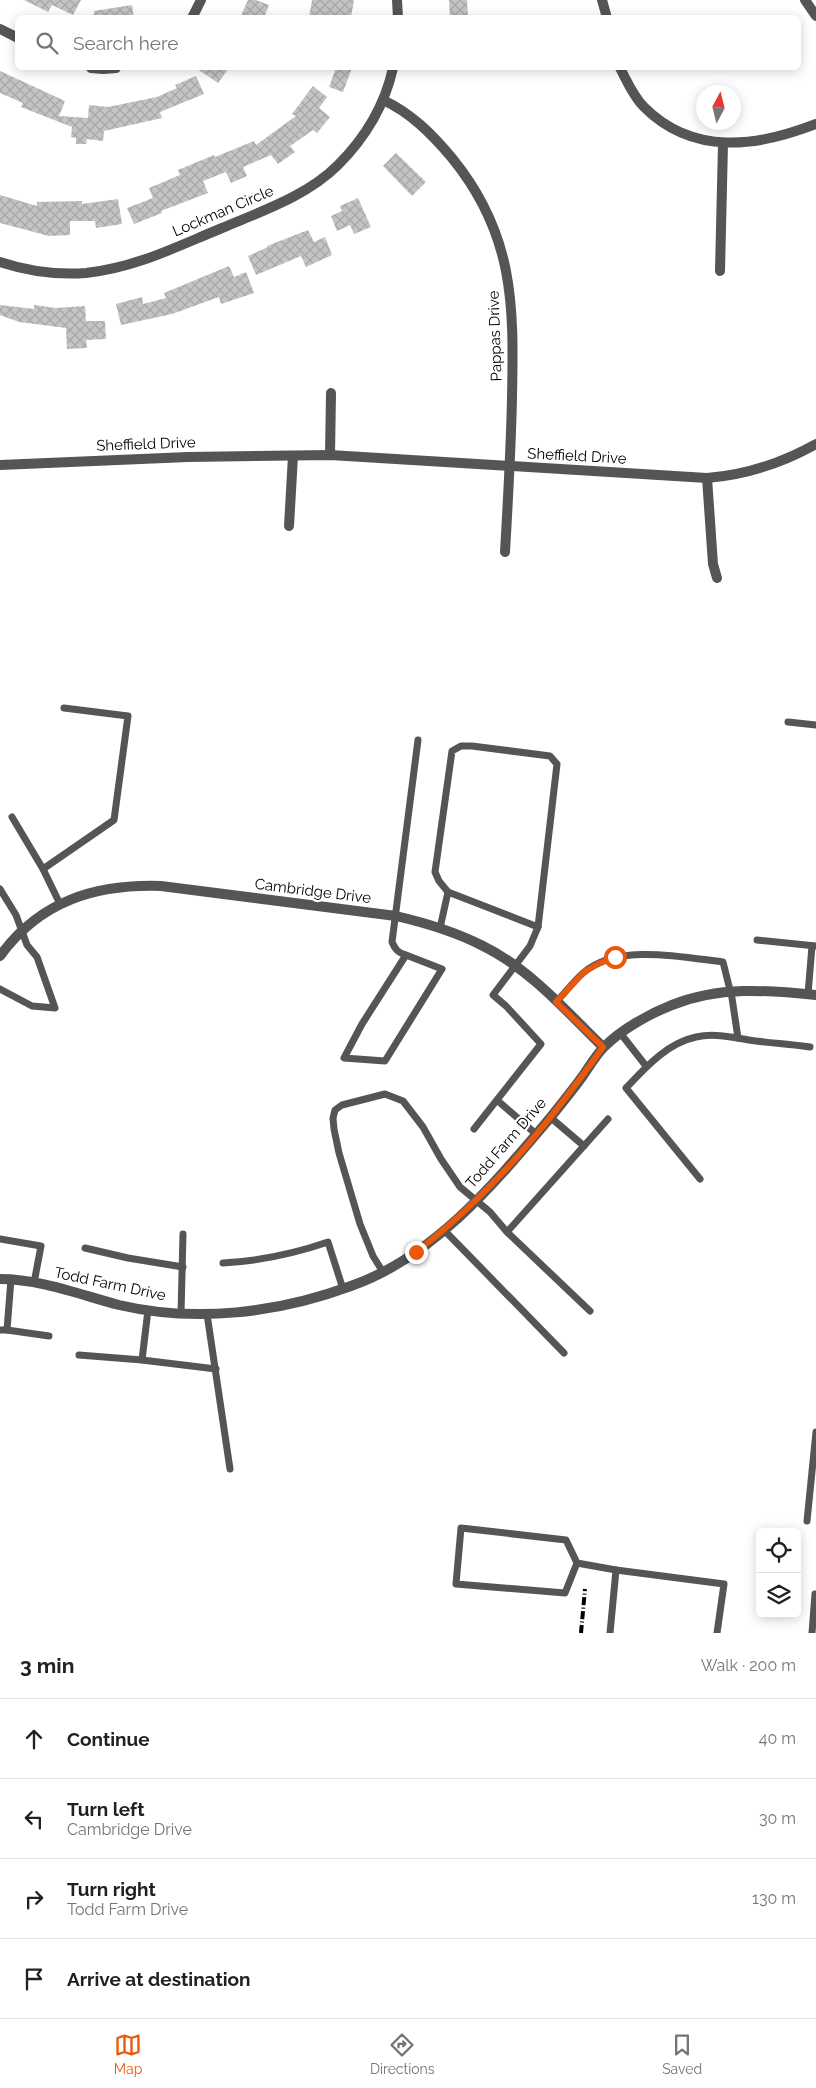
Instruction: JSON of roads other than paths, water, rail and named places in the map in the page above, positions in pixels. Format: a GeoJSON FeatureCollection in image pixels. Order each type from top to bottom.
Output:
{"type":"FeatureCollection","features":[{"type":"Feature","properties":{"kind":"street"},"geometry":{"type":"LineString","coordinates":[[194,15],[201,0]]}},
{"type":"Feature","properties":{"kind":"street"},"geometry":{"type":"LineString","coordinates":[[398,0],[398,15]]}},
{"type":"Feature","properties":{"kind":"street"},"geometry":{"type":"LineString","coordinates":[[602,0],[606,15]]}},
{"type":"Feature","properties":{"kind":"street"},"geometry":{"type":"LineString","coordinates":[[804,0],[816,16]]}},
{"type":"Feature","properties":{"kind":"street"},"geometry":{"type":"LineString","coordinates":[[0,29],[15,36]]}},
{"type":"Feature","properties":{"kind":"street","name":"Lockman Circle"},"geometry":{"type":"LineString","coordinates":[[0,262],[33,270],[66,273],[110,270],[157,255],[260,212],[304,190],[338,165],[364,133],[383,100],[392,70]]}},
{"type":"Feature","properties":{"kind":"street"},"geometry":{"type":"LineString","coordinates":[[621,70],[643,106],[662,122],[692,137],[723,144],[765,139],[816,124]]}},
{"type":"Feature","properties":{"kind":"street","name":"Pappas Drive"},"geometry":{"type":"LineString","coordinates":[[383,100],[400,108],[415,119],[445,149],[465,174],[478,195],[496,234],[507,272],[512,310],[513,346],[510,467],[505,552]]}},
{"type":"Feature","properties":{"kind":"street"},"geometry":{"type":"LineString","coordinates":[[720,271],[723,144]]}},
{"type":"Feature","properties":{"kind":"street"},"geometry":{"type":"LineString","coordinates":[[330,455],[331,393]]}},
{"type":"Feature","properties":{"kind":"street","name":"Sheffield Drive"},"geometry":{"type":"LineString","coordinates":[[0,465],[188,457],[330,455],[706,478],[752,471],[780,461],[816,444]]}},
{"type":"Feature","properties":{"kind":"street"},"geometry":{"type":"LineString","coordinates":[[289,526],[293,456]]}},
{"type":"Feature","properties":{"kind":"street"},"geometry":{"type":"LineString","coordinates":[[706,478],[712,550],[717,578]]}},
{"type":"Feature","properties":{"kind":"street","name":"Cambridge Drive"},"geometry":{"type":"LineString","coordinates":[[0,956],[22,932],[60,904],[83,894],[111,888],[161,886],[396,916],[440,928],[484,946],[514,966],[556,1002],[603,1047]]}},
{"type":"Feature","properties":{"kind":"street","name":"Todd Farm Drive"},"geometry":{"type":"LineString","coordinates":[[0,1279],[34,1283],[148,1310],[181,1314],[207,1314],[280,1306],[319,1298],[382,1272],[416,1252],[444,1230],[493,1185],[550,1117],[603,1047],[651,1015],[673,1004],[730,990],[767,990],[812,995]]}},
{"type":"Feature","properties":{"kind":"lane"},"geometry":{"type":"LineString","coordinates":[[43,868],[114,820],[128,716],[64,708]]}},
{"type":"Feature","properties":{"kind":"lane"},"geometry":{"type":"LineString","coordinates":[[788,722],[816,725]]}},
{"type":"Feature","properties":{"kind":"lane"},"geometry":{"type":"LineString","coordinates":[[406,955],[362,1024],[344,1058],[385,1062],[442,969],[394,949],[392,942],[418,740]]}},
{"type":"Feature","properties":{"kind":"lane"},"geometry":{"type":"LineString","coordinates":[[474,1129],[498,1101],[541,1044],[506,1006],[493,995],[530,946],[538,927],[557,764],[550,756],[461,746],[452,751],[435,872],[439,881],[448,892],[538,927]]}},
{"type":"Feature","properties":{"kind":"lane"},"geometry":{"type":"LineString","coordinates":[[12,817],[43,868],[60,904]]}},
{"type":"Feature","properties":{"kind":"lane"},"geometry":{"type":"LineString","coordinates":[[0,889],[16,915],[27,945],[37,957],[55,1008],[32,1006],[0,989]]}},
{"type":"Feature","properties":{"kind":"lane"},"geometry":{"type":"LineString","coordinates":[[440,928],[448,892]]}},
{"type":"Feature","properties":{"kind":"lane"},"geometry":{"type":"LineString","coordinates":[[757,940],[814,946],[812,995]]}},
{"type":"Feature","properties":{"kind":"lane"},"geometry":{"type":"LineString","coordinates":[[556,1002],[584,972],[615,957],[668,955],[723,962],[738,1038]]}},
{"type":"Feature","properties":{"kind":"lane"},"geometry":{"type":"LineString","coordinates":[[621,1034],[646,1066]]}},
{"type":"Feature","properties":{"kind":"lane"},"geometry":{"type":"LineString","coordinates":[[700,1179],[626,1088],[646,1066],[680,1043],[695,1037],[738,1038],[810,1046]]}},
{"type":"Feature","properties":{"kind":"lane"},"geometry":{"type":"LineString","coordinates":[[382,1272],[373,1256],[360,1224],[339,1153],[333,1118],[335,1110],[342,1104],[385,1094],[403,1101],[423,1127],[455,1181],[468,1195],[490,1212],[507,1232],[590,1312]]}},
{"type":"Feature","properties":{"kind":"lane"},"geometry":{"type":"LineString","coordinates":[[498,1101],[536,1134]]}},
{"type":"Feature","properties":{"kind":"lane"},"geometry":{"type":"LineString","coordinates":[[550,1117],[584,1146]]}},
{"type":"Feature","properties":{"kind":"lane"},"geometry":{"type":"LineString","coordinates":[[507,1232],[608,1119]]}},
{"type":"Feature","properties":{"kind":"lane"},"geometry":{"type":"LineString","coordinates":[[444,1230],[564,1353]]}},
{"type":"Feature","properties":{"kind":"lane"},"geometry":{"type":"LineString","coordinates":[[181,1314],[183,1234]]}},
{"type":"Feature","properties":{"kind":"lane"},"geometry":{"type":"LineString","coordinates":[[0,1239],[41,1246],[34,1283]]}},
{"type":"Feature","properties":{"kind":"lane"},"geometry":{"type":"LineString","coordinates":[[223,1263],[257,1261],[298,1253],[328,1242],[343,1289]]}},
{"type":"Feature","properties":{"kind":"lane"},"geometry":{"type":"LineString","coordinates":[[85,1248],[128,1258],[183,1267]]}},
{"type":"Feature","properties":{"kind":"lane"},"geometry":{"type":"LineString","coordinates":[[11,1279],[3,1330],[49,1336]]}},
{"type":"Feature","properties":{"kind":"lane"},"geometry":{"type":"LineString","coordinates":[[142,1360],[148,1310]]}},
{"type":"Feature","properties":{"kind":"lane"},"geometry":{"type":"LineString","coordinates":[[207,1314],[230,1469]]}},
{"type":"Feature","properties":{"kind":"lane"},"geometry":{"type":"LineString","coordinates":[[79,1355],[216,1369]]}},
{"type":"Feature","properties":{"kind":"lane"},"geometry":{"type":"LineString","coordinates":[[807,1522],[816,1432]]}},
{"type":"Feature","properties":{"kind":"lane"},"geometry":{"type":"LineString","coordinates":[[461,1528],[566,1540],[577,1564],[565,1593],[456,1584],[461,1528]]}},
{"type":"Feature","properties":{"kind":"lane"},"geometry":{"type":"LineString","coordinates":[[577,1564],[724,1584],[717,1633]]}},
{"type":"Feature","properties":{"kind":"lane"},"geometry":{"type":"LineString","coordinates":[[610,1633],[616,1570]]}},
{"type":"Feature","properties":{"kind":"lane"},"geometry":{"type":"LineString","coordinates":[[812,1633],[815,1594]]}},
{"type":"Feature","properties":{"kind":"railway"},"geometry":{"type":"LineString","coordinates":[[581,1633],[585,1589]]}}]}
